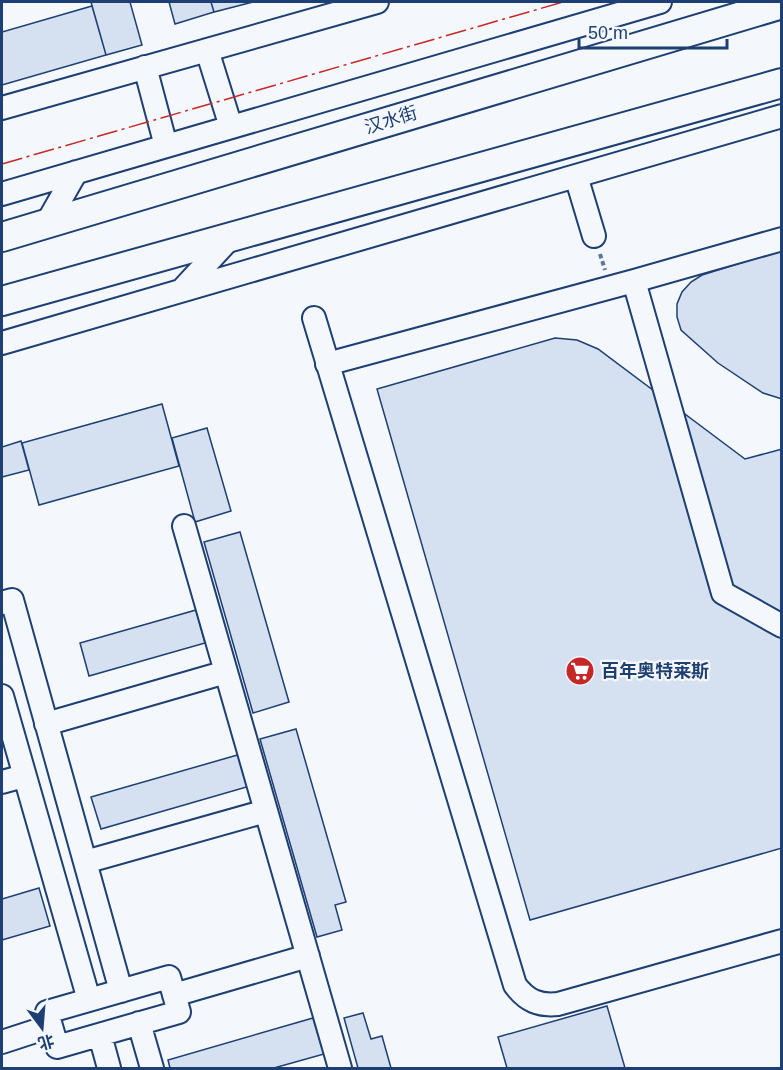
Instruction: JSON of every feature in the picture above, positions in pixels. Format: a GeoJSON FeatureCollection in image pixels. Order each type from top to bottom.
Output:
{"type":"FeatureCollection","features":[{"type":"Feature","properties":{"kind":"main road","name":"汉水街"},"geometry":{"type":"LineString","coordinates":[[2,237],[782,4]]}},
{"type":"Feature","properties":{"kind":"main road"},"geometry":{"type":"LineString","coordinates":[[2,301],[782,84]]}},
{"type":"Feature","properties":{"kind":"street"},"geometry":{"type":"LineString","coordinates":[[2,108],[377,2]]}},
{"type":"Feature","properties":{"kind":"street"},"geometry":{"type":"LineString","coordinates":[[2,194],[660,2]]}},
{"type":"Feature","properties":{"kind":"street"},"geometry":{"type":"LineString","coordinates":[[207,50],[231,127]]}},
{"type":"Feature","properties":{"kind":"street"},"geometry":{"type":"LineString","coordinates":[[145,67],[166,146]]}},
{"type":"Feature","properties":{"kind":"street"},"geometry":{"type":"LineString","coordinates":[[2,344],[782,116]]}},
{"type":"Feature","properties":{"kind":"street"},"geometry":{"type":"LineString","coordinates":[[47,223],[76,172]]}},
{"type":"Feature","properties":{"kind":"street"},"geometry":{"type":"LineString","coordinates":[[576,176],[594,236]]}},
{"type":"Feature","properties":{"kind":"street"},"geometry":{"type":"LineString","coordinates":[[181,291],[231,237]]}},
{"type":"Feature","properties":{"kind":"street"},"geometry":{"type":"LineString","coordinates":[[327,364],[782,239]]}},
{"type":"Feature","properties":{"kind":"street"},"geometry":{"type":"LineString","coordinates":[[634,281],[723,593],[782,626]]}},
{"type":"Feature","properties":{"kind":"street"},"geometry":{"type":"LineString","coordinates":[[314,318],[510,973],[522,995],[533,1002],[545,1005],[558,1004],[782,941]]}},
{"type":"Feature","properties":{"kind":"street"},"geometry":{"type":"LineString","coordinates":[[184,526],[340,1068]]}},
{"type":"Feature","properties":{"kind":"street"},"geometry":{"type":"LineString","coordinates":[[2,603],[12,600],[121,991]]}},
{"type":"Feature","properties":{"kind":"street"},"geometry":{"type":"LineString","coordinates":[[46,724],[226,672]]}},
{"type":"Feature","properties":{"kind":"street"},"geometry":{"type":"LineString","coordinates":[[2,696],[89,1000]]}},
{"type":"Feature","properties":{"kind":"street"},"geometry":{"type":"LineString","coordinates":[[2,783],[24,776]]}},
{"type":"Feature","properties":{"kind":"street"},"geometry":{"type":"LineString","coordinates":[[85,862],[266,811]]}},
{"type":"Feature","properties":{"kind":"street"},"geometry":{"type":"LineString","coordinates":[[174,995],[308,956]]}},
{"type":"Feature","properties":{"kind":"street"},"geometry":{"type":"LineString","coordinates":[[169,977],[179,1012],[57,1047],[47,1012],[121,991],[169,977]]}},
{"type":"Feature","properties":{"kind":"street"},"geometry":{"type":"LineString","coordinates":[[139,1023],[153,1068]]}},
{"type":"Feature","properties":{"kind":"street"},"geometry":{"type":"LineString","coordinates":[[2,1042],[51,1026]]}},
{"type":"Feature","properties":{"kind":"street"},"geometry":{"type":"LineString","coordinates":[[100,1035],[109,1068]]}},
{"type":"Feature","properties":{"kind":"path"},"geometry":{"type":"LineString","coordinates":[[594,236],[610,287]]}},
{"type":"Feature","properties":{"kind":"building"},"geometry":{"type":"Polygon","coordinates":[[[91,2],[130,2],[142,45],[106,55],[91,2]]]}},
{"type":"Feature","properties":{"kind":"building"},"geometry":{"type":"Polygon","coordinates":[[[169,2],[211,2],[214,12],[175,24],[169,2]]]}},
{"type":"Feature","properties":{"kind":"building"},"geometry":{"type":"Polygon","coordinates":[[[211,2],[253,2],[214,12],[211,2]]]}},
{"type":"Feature","properties":{"kind":"building"},"geometry":{"type":"Polygon","coordinates":[[[92,6],[106,55],[2,85],[2,32],[92,6]]]}},
{"type":"Feature","properties":{"kind":"building"},"geometry":{"type":"Polygon","coordinates":[[[782,250],[782,399],[763,393],[718,363],[681,330],[677,317],[677,304],[682,292],[702,275],[782,250]]]}},
{"type":"Feature","properties":{"kind":"building"},"geometry":{"type":"Polygon","coordinates":[[[555,338],[577,340],[598,349],[745,459],[782,449],[782,848],[530,920],[377,389],[555,338]]]}},
{"type":"Feature","properties":{"kind":"building"},"geometry":{"type":"Polygon","coordinates":[[[162,404],[179,466],[39,505],[22,443],[162,404]]]}},
{"type":"Feature","properties":{"kind":"building"},"geometry":{"type":"Polygon","coordinates":[[[207,428],[231,511],[195,522],[172,438],[207,428]]]}},
{"type":"Feature","properties":{"kind":"building"},"geometry":{"type":"Polygon","coordinates":[[[21,441],[29,470],[2,477],[2,447],[21,441]]]}},
{"type":"Feature","properties":{"kind":"building"},"geometry":{"type":"Polygon","coordinates":[[[240,532],[289,702],[253,713],[204,542],[240,532]]]}},
{"type":"Feature","properties":{"kind":"building"},"geometry":{"type":"Polygon","coordinates":[[[196,610],[205,643],[89,676],[80,643],[196,610]]]}},
{"type":"Feature","properties":{"kind":"building"},"geometry":{"type":"Polygon","coordinates":[[[296,729],[346,902],[335,905],[342,930],[317,937],[260,739],[296,729]]]}},
{"type":"Feature","properties":{"kind":"building"},"geometry":{"type":"Polygon","coordinates":[[[241,754],[250,786],[101,829],[91,797],[241,754]]]}},
{"type":"Feature","properties":{"kind":"building"},"geometry":{"type":"Polygon","coordinates":[[[39,888],[50,926],[2,940],[2,899],[39,888]]]}},
{"type":"Feature","properties":{"kind":"building"},"geometry":{"type":"Polygon","coordinates":[[[607,1006],[625,1068],[507,1068],[498,1037],[607,1006]]]}},
{"type":"Feature","properties":{"kind":"building"},"geometry":{"type":"Polygon","coordinates":[[[363,1013],[371,1039],[382,1036],[391,1068],[358,1068],[344,1018],[363,1013]]]}},
{"type":"Feature","properties":{"kind":"building"},"geometry":{"type":"Polygon","coordinates":[[[313,1018],[324,1054],[274,1068],[170,1068],[168,1060],[313,1018]]]}},
{"type":"Feature","properties":{"kind":"power"},"geometry":{"type":"LineString","coordinates":[[2,164],[563,2]]}},
{"type":"Feature","properties":{"kind":"place","name":"百年奥特莱斯"},"geometry":{"type":"Point","coordinates":[580,671]}}]}
